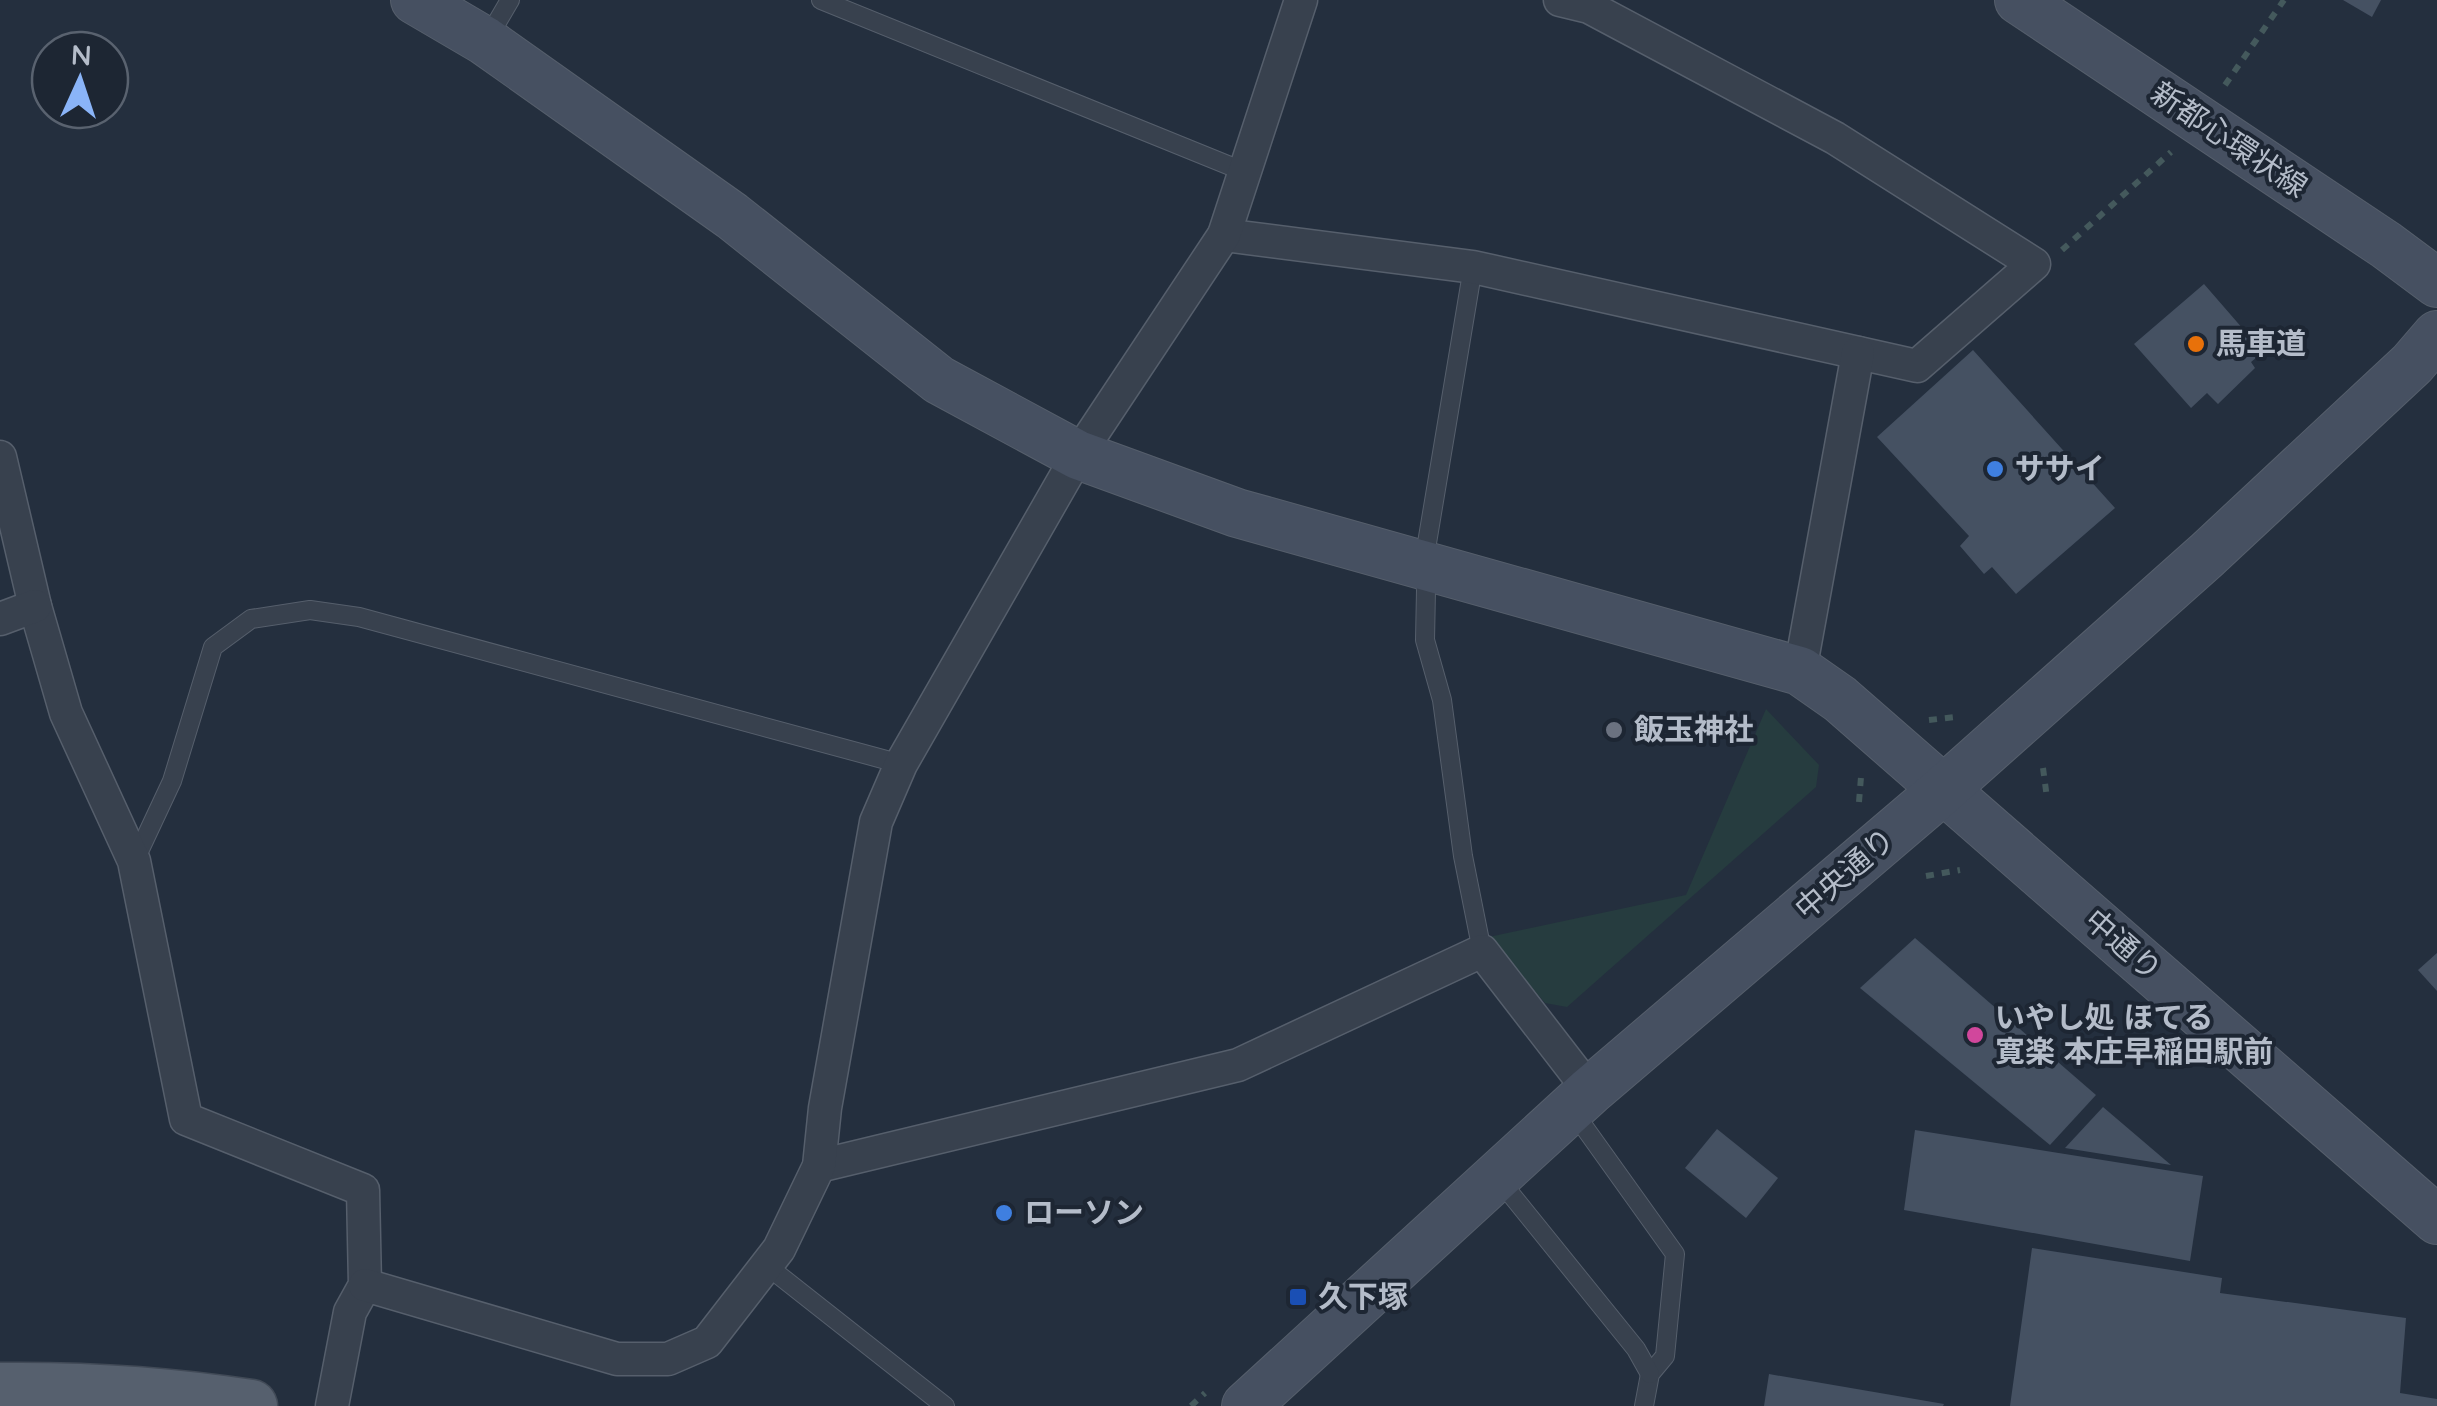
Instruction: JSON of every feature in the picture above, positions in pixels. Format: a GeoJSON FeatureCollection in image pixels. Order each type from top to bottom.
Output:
{"type":"FeatureCollection","features":[{"type":"Feature","properties":{"kind":"main road"},"geometry":{"type":"LineString","coordinates":[[0,1388],[166,1393],[251,1406]]}},
{"type":"Feature","properties":{"kind":"street","name":"中通り"},"geometry":{"type":"LineString","coordinates":[[415,0],[485,42],[732,216],[939,380],[1078,455],[1237,513],[1800,671],[1840,699],[2437,1220]]}},
{"type":"Feature","properties":{"kind":"street"},"geometry":{"type":"LineString","coordinates":[[365,1285],[617,1360],[668,1359],[707,1342],[779,1249],[819,1166],[876,822],[902,764],[1078,455],[1224,235],[1301,0]]}},
{"type":"Feature","properties":{"kind":"street"},"geometry":{"type":"LineString","coordinates":[[1224,235],[1473,267],[1917,366],[2034,264],[1835,138],[1589,8],[1560,0]]}},
{"type":"Feature","properties":{"kind":"street","name":"新都心環状線"},"geometry":{"type":"LineString","coordinates":[[2019,0],[2437,283]]}},
{"type":"Feature","properties":{"kind":"street","name":"中央通り"},"geometry":{"type":"LineString","coordinates":[[1246,1406],[1496,1176],[1943,790],[2207,555],[2412,364],[2437,334]]}},
{"type":"Feature","properties":{"kind":"street"},"geometry":{"type":"LineString","coordinates":[[1800,671],[1858,353]]}},
{"type":"Feature","properties":{"kind":"street"},"geometry":{"type":"LineString","coordinates":[[0,456],[66,713],[134,861],[186,1119],[363,1190],[365,1285],[350,1312],[332,1406]]}},
{"type":"Feature","properties":{"kind":"street"},"geometry":{"type":"LineString","coordinates":[[0,619],[36,606]]}},
{"type":"Feature","properties":{"kind":"street"},"geometry":{"type":"LineString","coordinates":[[819,1166],[1238,1065],[1482,951],[1581,1101]]}},
{"type":"Feature","properties":{"kind":"lane"},"geometry":{"type":"LineString","coordinates":[[485,42],[510,0]]}},
{"type":"Feature","properties":{"kind":"lane"},"geometry":{"type":"LineString","coordinates":[[821,0],[1245,172]]}},
{"type":"Feature","properties":{"kind":"lane"},"geometry":{"type":"LineString","coordinates":[[1473,267],[1423,567],[1425,640],[1442,700],[1462,856],[1482,951]]}},
{"type":"Feature","properties":{"kind":"lane"},"geometry":{"type":"LineString","coordinates":[[134,861],[172,781],[213,647],[251,619],[310,610],[359,617],[902,764]]}},
{"type":"Feature","properties":{"kind":"lane"},"geometry":{"type":"LineString","coordinates":[[1581,1101],[1675,1254],[1665,1356],[1650,1374],[1644,1406]]}},
{"type":"Feature","properties":{"kind":"lane"},"geometry":{"type":"LineString","coordinates":[[1496,1176],[1636,1349],[1650,1374]]}},
{"type":"Feature","properties":{"kind":"lane"},"geometry":{"type":"LineString","coordinates":[[766,1265],[945,1406]]}},
{"type":"Feature","properties":{"kind":"path"},"geometry":{"type":"LineString","coordinates":[[2225,85],[2284,0]]}},
{"type":"Feature","properties":{"kind":"path"},"geometry":{"type":"LineString","coordinates":[[2034,264],[2056,254],[2171,152]]}},
{"type":"Feature","properties":{"kind":"path"},"geometry":{"type":"LineString","coordinates":[[1922,720],[1956,717]]}},
{"type":"Feature","properties":{"kind":"path"},"geometry":{"type":"LineString","coordinates":[[2043,768],[2047,798]]}},
{"type":"Feature","properties":{"kind":"path"},"geometry":{"type":"LineString","coordinates":[[1859,802],[1861,777]]}},
{"type":"Feature","properties":{"kind":"path"},"geometry":{"type":"LineString","coordinates":[[1926,876],[1960,870]]}},
{"type":"Feature","properties":{"kind":"green space"},"geometry":{"type":"Polygon","coordinates":[[[1766,709],[1819,765],[1816,787],[1567,1007],[1545,1003],[1489,937],[1686,895],[1766,709]]]}},
{"type":"Feature","properties":{"kind":"building"},"geometry":{"type":"Polygon","coordinates":[[[2343,0],[2381,0],[2372,17],[2343,0]]]}},
{"type":"Feature","properties":{"kind":"building"},"geometry":{"type":"Polygon","coordinates":[[[2204,284],[2263,352],[2251,362],[2255,368],[2218,404],[2207,393],[2191,408],[2134,344],[2204,284]]]}},
{"type":"Feature","properties":{"kind":"building"},"geometry":{"type":"Polygon","coordinates":[[[1973,350],[2115,508],[2016,594],[1992,567],[1984,574],[1960,546],[1969,536],[1877,437],[1973,350]]]}},
{"type":"Feature","properties":{"kind":"building"},"geometry":{"type":"Polygon","coordinates":[[[1915,938],[2096,1095],[2050,1145],[1860,988],[1915,938]]]}},
{"type":"Feature","properties":{"kind":"building"},"geometry":{"type":"Polygon","coordinates":[[[2437,953],[2437,991],[2418,970],[2437,953]]]}},
{"type":"Feature","properties":{"kind":"building"},"geometry":{"type":"Polygon","coordinates":[[[2103,1107],[2171,1165],[2065,1148],[2103,1107]]]}},
{"type":"Feature","properties":{"kind":"building"},"geometry":{"type":"Polygon","coordinates":[[[1717,1129],[1778,1178],[1746,1218],[1685,1168],[1717,1129]]]}},
{"type":"Feature","properties":{"kind":"building"},"geometry":{"type":"Polygon","coordinates":[[[1915,1130],[2203,1176],[2190,1261],[1904,1210],[1915,1130]]]}},
{"type":"Feature","properties":{"kind":"building"},"geometry":{"type":"Polygon","coordinates":[[[2032,1248],[2222,1278],[2220,1293],[2406,1318],[2400,1393],[2437,1399],[2437,1406],[2010,1406],[2032,1248]]]}},
{"type":"Feature","properties":{"kind":"building"},"geometry":{"type":"Polygon","coordinates":[[[1769,1374],[1944,1404],[1764,1406],[1769,1374]]]}},
{"type":"Feature","properties":{"kind":"place","name":"馬車道"},"geometry":{"type":"Point","coordinates":[2196,344]}},
{"type":"Feature","properties":{"kind":"place","name":"ササイ"},"geometry":{"type":"Point","coordinates":[1995,469]}},
{"type":"Feature","properties":{"kind":"place","name":"飯玉神社"},"geometry":{"type":"Point","coordinates":[1614,730]}},
{"type":"Feature","properties":{"kind":"place","name":"いやし処 ほてる 寛楽 本庄早稲田駅前"},"geometry":{"type":"Point","coordinates":[1975,1035]}},
{"type":"Feature","properties":{"kind":"place","name":"ローソン"},"geometry":{"type":"Point","coordinates":[1004,1213]}},
{"type":"Feature","properties":{"kind":"place","name":"久下塚"},"geometry":{"type":"Point","coordinates":[1298,1297]}}]}
